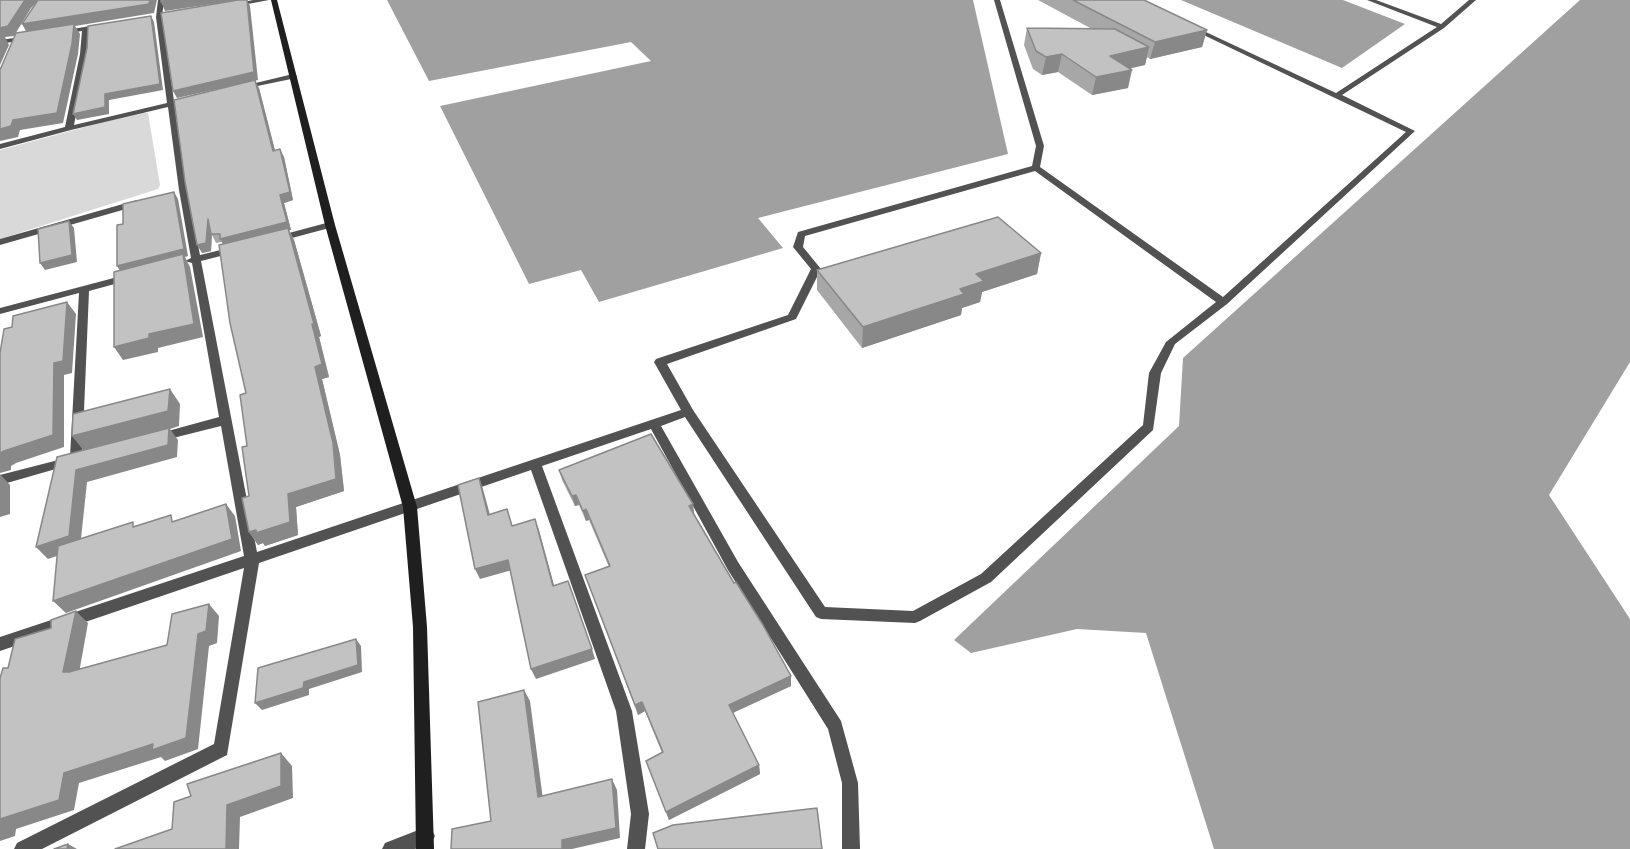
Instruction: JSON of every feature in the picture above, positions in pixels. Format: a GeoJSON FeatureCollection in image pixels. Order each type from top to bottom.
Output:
{"type":"FeatureCollection","features":[{"type":"Feature","properties":{"kind":"street"},"geometry":{"type":"LineString","coordinates":[[23,849],[221,749],[252,560],[226,420],[177,192],[177,103],[159,17],[161,0]]}},
{"type":"Feature","properties":{"kind":"street"},"geometry":{"type":"LineString","coordinates":[[224,7],[266,0]]}},
{"type":"Feature","properties":{"kind":"street"},"geometry":{"type":"LineString","coordinates":[[274,0],[330,225],[410,507],[420,627],[425,843],[391,849]]}},
{"type":"Feature","properties":{"kind":"street"},"geometry":{"type":"LineString","coordinates":[[997,0],[1040,146],[1036,168]]}},
{"type":"Feature","properties":{"kind":"street"},"geometry":{"type":"LineString","coordinates":[[1370,0],[1442,27]]}},
{"type":"Feature","properties":{"kind":"street"},"geometry":{"type":"LineString","coordinates":[[1336,96],[1442,27],[1473,0]]}},
{"type":"Feature","properties":{"kind":"street"},"geometry":{"type":"LineString","coordinates":[[51,34],[107,25]]}},
{"type":"Feature","properties":{"kind":"street"},"geometry":{"type":"LineString","coordinates":[[1036,168],[801,234],[798,247],[816,269],[792,317],[660,362],[688,412],[821,613],[915,617],[986,578],[1149,427],[1155,373],[1171,342],[1223,302],[1411,131],[1185,25]]}},
{"type":"Feature","properties":{"kind":"street"},"geometry":{"type":"LineString","coordinates":[[69,128],[84,54],[86,29]]}},
{"type":"Feature","properties":{"kind":"street"},"geometry":{"type":"LineString","coordinates":[[13,48],[23,30]]}},
{"type":"Feature","properties":{"kind":"street"},"geometry":{"type":"LineString","coordinates":[[0,42],[40,36]]}},
{"type":"Feature","properties":{"kind":"street"},"geometry":{"type":"LineString","coordinates":[[238,89],[293,76]]}},
{"type":"Feature","properties":{"kind":"street"},"geometry":{"type":"LineString","coordinates":[[0,147],[177,103]]}},
{"type":"Feature","properties":{"kind":"street"},"geometry":{"type":"LineString","coordinates":[[1036,168],[1223,302]]}},
{"type":"Feature","properties":{"kind":"street"},"geometry":{"type":"LineString","coordinates":[[0,242],[148,200]]}},
{"type":"Feature","properties":{"kind":"street"},"geometry":{"type":"LineString","coordinates":[[263,243],[330,225]]}},
{"type":"Feature","properties":{"kind":"street"},"geometry":{"type":"LineString","coordinates":[[190,261],[252,245]]}},
{"type":"Feature","properties":{"kind":"street"},"geometry":{"type":"LineString","coordinates":[[0,311],[140,274]]}},
{"type":"Feature","properties":{"kind":"street"},"geometry":{"type":"LineString","coordinates":[[0,480],[82,458],[84,289]]}},
{"type":"Feature","properties":{"kind":"street"},"geometry":{"type":"LineString","coordinates":[[0,644],[688,412]]}},
{"type":"Feature","properties":{"kind":"street"},"geometry":{"type":"LineString","coordinates":[[145,441],[226,420]]}},
{"type":"Feature","properties":{"kind":"street"},"geometry":{"type":"LineString","coordinates":[[654,424],[734,566],[835,726],[850,783],[851,849]]}},
{"type":"Feature","properties":{"kind":"street"},"geometry":{"type":"LineString","coordinates":[[535,464],[624,711],[640,814],[636,849]]}},
{"type":"Feature","properties":{"kind":"shaded area"},"geometry":{"type":"Polygon","coordinates":[[[387,0],[973,0],[1008,154],[758,218],[783,248],[599,302],[581,270],[529,284],[440,106],[651,61],[631,42],[429,81],[387,0]]]}},
{"type":"Feature","properties":{"kind":"shaded area"},"geometry":{"type":"Polygon","coordinates":[[[1181,0],[1343,0],[1405,24],[1342,68],[1181,0]]]}},
{"type":"Feature","properties":{"kind":"shaded area"},"geometry":{"type":"Polygon","coordinates":[[[1580,0],[1630,0],[1630,362],[1549,495],[1630,619],[1630,849],[1214,849],[1146,633],[1077,629],[971,653],[954,640],[1179,426],[1183,358],[1580,0]]]}},
{"type":"Feature","properties":{"kind":"shaded area"},"geometry":{"type":"Polygon","coordinates":[[[141,112],[148,113],[160,185],[158,189],[0,239],[0,150],[141,112]]]}},
{"type":"Feature","properties":{"kind":"building"},"geometry":{"type":"Polygon","coordinates":[[[0,0],[25,0],[8,26],[0,28],[0,0]]]}},
{"type":"Feature","properties":{"kind":"building"},"geometry":{"type":"Polygon","coordinates":[[[38,0],[150,0],[149,4],[22,24],[38,0]]]}},
{"type":"Feature","properties":{"kind":"building"},"geometry":{"type":"Polygon","coordinates":[[[247,0],[254,72],[173,91],[161,13],[247,0]]]}},
{"type":"Feature","properties":{"kind":"building"},"geometry":{"type":"Polygon","coordinates":[[[1073,0],[1144,0],[1207,30],[1155,42],[1073,0]]]}},
{"type":"Feature","properties":{"kind":"building"},"geometry":{"type":"Polygon","coordinates":[[[151,16],[160,84],[105,94],[105,107],[73,114],[87,48],[88,26],[151,16]]]}},
{"type":"Feature","properties":{"kind":"building"},"geometry":{"type":"Polygon","coordinates":[[[74,24],[57,113],[13,120],[11,126],[0,129],[0,70],[16,33],[74,24]]]}},
{"type":"Feature","properties":{"kind":"building"},"geometry":{"type":"Polygon","coordinates":[[[1027,28],[1115,29],[1149,47],[1110,56],[1132,70],[1096,77],[1062,54],[1046,57],[1036,51],[1027,28]]]}},
{"type":"Feature","properties":{"kind":"building"},"geometry":{"type":"Polygon","coordinates":[[[255,80],[273,151],[280,149],[290,192],[280,195],[287,222],[220,239],[220,234],[211,234],[208,219],[206,243],[197,245],[185,182],[174,100],[255,80]]]}},
{"type":"Feature","properties":{"kind":"building"},"geometry":{"type":"Polygon","coordinates":[[[174,192],[184,249],[117,266],[117,225],[123,224],[123,204],[174,192]]]}},
{"type":"Feature","properties":{"kind":"building"},"geometry":{"type":"Polygon","coordinates":[[[998,217],[1041,253],[976,274],[984,281],[960,289],[964,294],[863,327],[817,270],[998,217]]]}},
{"type":"Feature","properties":{"kind":"building"},"geometry":{"type":"Polygon","coordinates":[[[69,221],[72,255],[40,263],[38,229],[69,221]]]}},
{"type":"Feature","properties":{"kind":"building"},"geometry":{"type":"Polygon","coordinates":[[[288,228],[314,324],[312,324],[322,364],[315,367],[333,443],[336,479],[288,494],[290,522],[256,533],[256,530],[249,532],[242,498],[249,496],[242,447],[247,446],[240,395],[246,393],[230,323],[219,245],[288,228]]]}},
{"type":"Feature","properties":{"kind":"building"},"geometry":{"type":"Polygon","coordinates":[[[183,254],[194,324],[149,334],[149,338],[114,347],[114,272],[183,254]]]}},
{"type":"Feature","properties":{"kind":"building"},"geometry":{"type":"Polygon","coordinates":[[[67,302],[63,361],[54,363],[53,435],[0,453],[0,353],[4,329],[12,327],[13,316],[67,302]]]}},
{"type":"Feature","properties":{"kind":"building"},"geometry":{"type":"Polygon","coordinates":[[[170,389],[168,411],[72,436],[73,414],[170,389]]]}},
{"type":"Feature","properties":{"kind":"building"},"geometry":{"type":"Polygon","coordinates":[[[169,428],[168,445],[76,470],[69,536],[36,547],[57,457],[169,428]]]}},
{"type":"Feature","properties":{"kind":"building"},"geometry":{"type":"Polygon","coordinates":[[[651,434],[693,504],[689,506],[734,583],[736,582],[763,625],[791,676],[729,705],[759,765],[666,812],[646,761],[663,752],[642,702],[635,705],[585,575],[610,566],[586,509],[583,511],[576,495],[572,496],[559,470],[651,434]]]}},
{"type":"Feature","properties":{"kind":"building"},"geometry":{"type":"Polygon","coordinates":[[[479,478],[488,515],[507,509],[512,526],[535,519],[553,586],[568,581],[592,649],[531,669],[508,560],[475,569],[458,485],[479,478]]]}},
{"type":"Feature","properties":{"kind":"building"},"geometry":{"type":"Polygon","coordinates":[[[226,504],[232,539],[53,601],[58,546],[133,522],[133,527],[171,515],[172,522],[226,504]]]}},
{"type":"Feature","properties":{"kind":"building"},"geometry":{"type":"Polygon","coordinates":[[[209,604],[206,631],[198,634],[186,738],[152,750],[153,744],[64,773],[59,800],[0,819],[0,678],[3,668],[8,668],[15,639],[51,628],[51,620],[76,611],[63,672],[69,672],[167,645],[172,614],[209,604]]]}},
{"type":"Feature","properties":{"kind":"building"},"geometry":{"type":"Polygon","coordinates":[[[356,639],[358,665],[304,682],[303,688],[255,703],[258,668],[356,639]]]}},
{"type":"Feature","properties":{"kind":"building"},"geometry":{"type":"Polygon","coordinates":[[[524,690],[538,797],[612,779],[616,828],[562,840],[562,849],[451,849],[452,829],[491,821],[478,702],[524,690]]]}},
{"type":"Feature","properties":{"kind":"building"},"geometry":{"type":"Polygon","coordinates":[[[281,753],[281,786],[227,805],[226,849],[115,849],[172,829],[174,802],[191,796],[187,784],[281,753]]]}},
{"type":"Feature","properties":{"kind":"building"},"geometry":{"type":"Polygon","coordinates":[[[817,808],[822,849],[658,849],[653,833],[673,825],[817,808]]]}},
{"type":"Feature","properties":{"kind":"building"},"geometry":{"type":"Polygon","coordinates":[[[68,844],[67,849],[54,849],[68,844]]]}}]}
